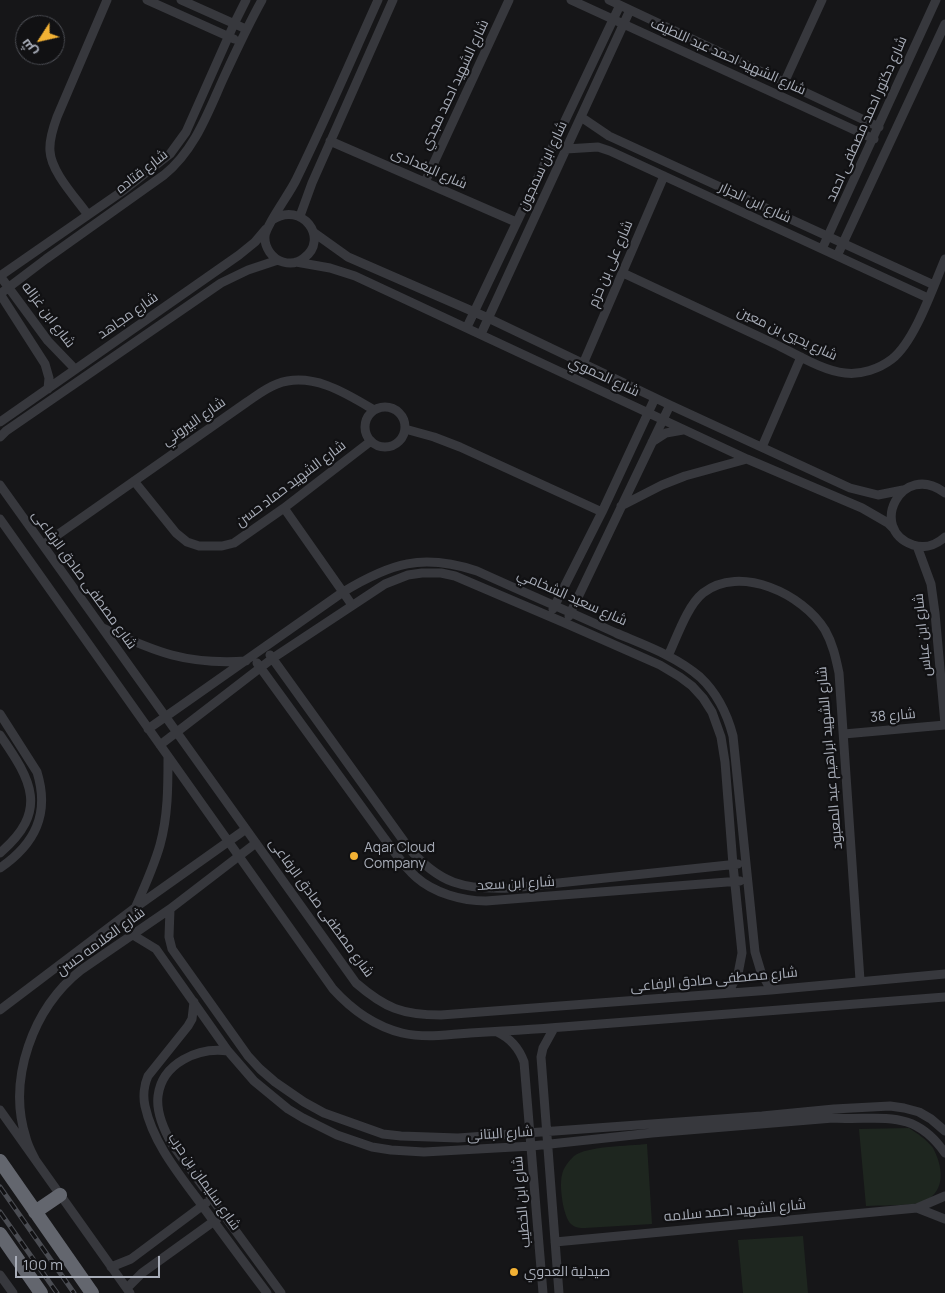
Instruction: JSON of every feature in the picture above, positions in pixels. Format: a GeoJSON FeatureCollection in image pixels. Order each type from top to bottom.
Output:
{"type":"FeatureCollection","features":[{"type":"Feature","properties":{"kind":"highway"},"geometry":{"type":"LineString","coordinates":[[0,1161],[92,1293]]}},
{"type":"Feature","properties":{"kind":"highway"},"geometry":{"type":"LineString","coordinates":[[35,1212],[60,1194]]}},
{"type":"Feature","properties":{"kind":"highway"},"geometry":{"type":"LineString","coordinates":[[0,1234],[41,1293]]}},
{"type":"Feature","properties":{"kind":"street"},"geometry":{"type":"LineString","coordinates":[[88,215],[56,169],[51,160],[50,150],[57,117],[107,0]]}},
{"type":"Feature","properties":{"kind":"street"},"geometry":{"type":"LineString","coordinates":[[147,0],[240,42]]}},
{"type":"Feature","properties":{"kind":"street"},"geometry":{"type":"LineString","coordinates":[[181,0],[246,29]]}},
{"type":"Feature","properties":{"kind":"street","name":"شارع قتاده"},"geometry":{"type":"LineString","coordinates":[[0,276],[124,190],[170,154],[186,132],[246,0]]}},
{"type":"Feature","properties":{"kind":"street","name":"شارع قتاده"},"geometry":{"type":"LineString","coordinates":[[0,294],[164,175],[178,162],[197,135],[246,29],[262,0]]}},
{"type":"Feature","properties":{"kind":"street"},"geometry":{"type":"LineString","coordinates":[[300,216],[312,182],[391,3],[378,0]]}},
{"type":"Feature","properties":{"kind":"street","name":"شارع مجاهد"},"geometry":{"type":"LineString","coordinates":[[0,422],[240,255],[255,242],[270,223],[296,181],[378,0]]}},
{"type":"Feature","properties":{"kind":"street","name":"شارع الشهيد احمد مجدي"},"geometry":{"type":"LineString","coordinates":[[425,182],[509,0]]}},
{"type":"Feature","properties":{"kind":"street","name":"شارع الشهيد احمد عبد اللطيف"},"geometry":{"type":"LineString","coordinates":[[572,0],[874,139]]}},
{"type":"Feature","properties":{"kind":"street","name":"شارع الشهيد احمد عبد اللطيف"},"geometry":{"type":"LineString","coordinates":[[609,0],[879,127]]}},
{"type":"Feature","properties":{"kind":"street"},"geometry":{"type":"LineString","coordinates":[[784,82],[822,0]]}},
{"type":"Feature","properties":{"kind":"street","name":"شارع دكتور احمد مصطفى احمد"},"geometry":{"type":"LineString","coordinates":[[822,249],[936,0]]}},
{"type":"Feature","properties":{"kind":"street","name":"شارع ابن سمجون"},"geometry":{"type":"LineString","coordinates":[[466,327],[620,5]]}},
{"type":"Feature","properties":{"kind":"street","name":"شارع ابن سمجون"},"geometry":{"type":"LineString","coordinates":[[481,334],[630,10]]}},
{"type":"Feature","properties":{"kind":"street","name":"شارع دكتور احمد مصطفى احمد"},"geometry":{"type":"LineString","coordinates":[[837,256],[945,24]]}},
{"type":"Feature","properties":{"kind":"street"},"geometry":{"type":"LineString","coordinates":[[936,43],[945,47]]}},
{"type":"Feature","properties":{"kind":"street","name":"شارع ابن الجزار"},"geometry":{"type":"LineString","coordinates":[[581,117],[609,136],[934,285]]}},
{"type":"Feature","properties":{"kind":"street","name":"شارع البغدادى"},"geometry":{"type":"LineString","coordinates":[[330,141],[516,222]]}},
{"type":"Feature","properties":{"kind":"street","name":"شارع ابن الجزار"},"geometry":{"type":"LineString","coordinates":[[566,149],[598,147],[610,151],[928,298]]}},
{"type":"Feature","properties":{"kind":"street","name":"شارع على بن حزم"},"geometry":{"type":"LineString","coordinates":[[583,364],[664,176]]}},
{"type":"Feature","properties":{"kind":"street"},"geometry":{"type":"LineString","coordinates":[[286,214],[300,216],[311,226],[313,232],[314,242],[311,251],[305,258],[296,262],[290,263],[278,260],[270,254],[266,246],[265,236],[270,223],[286,214]]}},
{"type":"Feature","properties":{"kind":"street","name":"شارع الحموي"},"geometry":{"type":"LineString","coordinates":[[313,232],[348,257],[488,318],[850,488],[878,495],[904,490],[921,484],[930,485],[942,491]]}},
{"type":"Feature","properties":{"kind":"street","name":"شارع يحيي بن معين"},"geometry":{"type":"LineString","coordinates":[[623,273],[801,357],[833,371],[846,374],[862,373],[877,368],[891,360],[902,349],[911,336],[945,259]]}},
{"type":"Feature","properties":{"kind":"street","name":"شارع مجاهد"},"geometry":{"type":"LineString","coordinates":[[0,437],[221,283],[248,270],[278,260]]}},
{"type":"Feature","properties":{"kind":"street","name":"شارع الحموي"},"geometry":{"type":"LineString","coordinates":[[296,262],[330,268],[355,276],[746,459],[862,508],[888,523],[908,543],[918,546]]}},
{"type":"Feature","properties":{"kind":"street","name":"شارع ابن غزاله"},"geometry":{"type":"LineString","coordinates":[[0,276],[48,341],[75,369]]}},
{"type":"Feature","properties":{"kind":"street","name":"شارع ابن غزاله"},"geometry":{"type":"LineString","coordinates":[[0,294],[45,364],[49,378],[48,389]]}},
{"type":"Feature","properties":{"kind":"street"},"geometry":{"type":"LineString","coordinates":[[762,447],[801,357]]}},
{"type":"Feature","properties":{"kind":"street"},"geometry":{"type":"LineString","coordinates":[[85,363],[92,373]]}},
{"type":"Feature","properties":{"kind":"street","name":"شارع البيروني"},"geometry":{"type":"LineString","coordinates":[[43,545],[247,402],[276,384],[290,380],[330,386],[374,410]]}},
{"type":"Feature","properties":{"kind":"street"},"geometry":{"type":"LineString","coordinates":[[549,616],[602,512],[655,398]]}},
{"type":"Feature","properties":{"kind":"street"},"geometry":{"type":"LineString","coordinates":[[565,623],[670,405]]}},
{"type":"Feature","properties":{"kind":"street"},"geometry":{"type":"LineString","coordinates":[[388,408],[397,412],[403,419],[405,429],[398,442],[389,446],[380,446],[371,441],[366,432],[366,422],[374,410],[388,408]]}},
{"type":"Feature","properties":{"kind":"street"},"geometry":{"type":"LineString","coordinates":[[405,429],[460,447],[602,512]]}},
{"type":"Feature","properties":{"kind":"street"},"geometry":{"type":"LineString","coordinates":[[651,442],[666,433],[684,430]]}},
{"type":"Feature","properties":{"kind":"street","name":"شارع الشهيد حماد حسن"},"geometry":{"type":"LineString","coordinates":[[134,481],[176,533],[187,542],[199,546],[222,546],[234,543],[284,508],[371,441]]}},
{"type":"Feature","properties":{"kind":"street"},"geometry":{"type":"LineString","coordinates":[[621,506],[662,485],[685,476],[746,459]]}},
{"type":"Feature","properties":{"kind":"street"},"geometry":{"type":"LineString","coordinates":[[942,491],[945,480]]}},
{"type":"Feature","properties":{"kind":"street","name":"شارع مصطفى صادق الرفاعى"},"geometry":{"type":"LineString","coordinates":[[0,485],[356,983],[390,1008],[420,1015],[441,1015],[771,990],[860,980],[945,974]]}},
{"type":"Feature","properties":{"kind":"street"},"geometry":{"type":"LineString","coordinates":[[894,529],[891,512],[897,496],[904,490]]}},
{"type":"Feature","properties":{"kind":"street"},"geometry":{"type":"LineString","coordinates":[[284,508],[352,605]]}},
{"type":"Feature","properties":{"kind":"street"},"geometry":{"type":"LineString","coordinates":[[0,518],[333,989],[360,1014],[387,1028],[419,1036],[496,1032],[945,997]]}},
{"type":"Feature","properties":{"kind":"street"},"geometry":{"type":"LineString","coordinates":[[918,546],[938,543],[945,537]]}},
{"type":"Feature","properties":{"kind":"street","name":"شارع ابن عباس"},"geometry":{"type":"LineString","coordinates":[[918,546],[931,584],[945,724]]}},
{"type":"Feature","properties":{"kind":"street","name":"شارع سعيد الشخامي"},"geometry":{"type":"LineString","coordinates":[[148,728],[343,592],[368,577],[392,567],[421,562],[445,562],[477,571],[668,656],[685,666],[705,683],[722,704],[728,720],[736,758],[756,957],[760,972],[771,990]]}},
{"type":"Feature","properties":{"kind":"street","name":"شارع سعيد الشخامي"},"geometry":{"type":"LineString","coordinates":[[160,745],[273,658],[385,584],[396,579],[422,573],[442,573],[473,582],[670,671],[692,686],[712,712],[721,737],[725,762],[742,953],[738,974],[728,993]]}},
{"type":"Feature","properties":{"kind":"street","name":"شارع الشهيد ابراهيم عبد المعبود"},"geometry":{"type":"LineString","coordinates":[[668,656],[692,604],[715,584],[730,581],[750,582],[794,598],[811,612],[825,630],[835,654],[839,673],[860,980]]}},
{"type":"Feature","properties":{"kind":"street"},"geometry":{"type":"LineString","coordinates":[[101,627],[145,647],[190,660],[213,662],[249,659]]}},
{"type":"Feature","properties":{"kind":"street","name":"شارع ابن سعد"},"geometry":{"type":"LineString","coordinates":[[265,648],[375,803],[418,859],[442,878],[469,887],[484,889],[511,888],[746,863]]}},
{"type":"Feature","properties":{"kind":"street","name":"شارع ابن سعد"},"geometry":{"type":"LineString","coordinates":[[249,659],[260,668],[394,853],[414,876],[441,892],[469,900],[499,901],[748,880]]}},
{"type":"Feature","properties":{"kind":"street"},"geometry":{"type":"LineString","coordinates":[[0,714],[37,772],[43,809],[38,823],[23,850],[0,868]]}},
{"type":"Feature","properties":{"kind":"street","name":"شارع 38"},"geometry":{"type":"LineString","coordinates":[[844,734],[945,724]]}},
{"type":"Feature","properties":{"kind":"street"},"geometry":{"type":"LineString","coordinates":[[0,735],[23,771],[31,792],[31,807],[24,827],[15,839],[0,853]]}},
{"type":"Feature","properties":{"kind":"street"},"geometry":{"type":"LineString","coordinates":[[136,907],[160,845],[168,801],[168,757]]}},
{"type":"Feature","properties":{"kind":"street"},"geometry":{"type":"LineString","coordinates":[[364,810],[375,803]]}},
{"type":"Feature","properties":{"kind":"street","name":"شارع العلامه حسن"},"geometry":{"type":"LineString","coordinates":[[0,1010],[136,907],[246,829]]}},
{"type":"Feature","properties":{"kind":"street","name":"شارع العلامه حسن"},"geometry":{"type":"LineString","coordinates":[[35,1159],[26,1140],[23,1128],[19,1093],[21,1075],[38,1023],[55,995],[68,981],[170,909],[256,843]]}},
{"type":"Feature","properties":{"kind":"street","name":"شارع البتانى"},"geometry":{"type":"LineString","coordinates":[[170,909],[169,937],[172,949],[248,1056],[260,1069],[304,1102],[324,1113],[383,1134],[458,1138],[833,1114],[855,1120],[889,1118],[905,1120],[928,1133],[945,1153]]}},
{"type":"Feature","properties":{"kind":"street","name":"شارع البتانى"},"geometry":{"type":"LineString","coordinates":[[133,934],[156,949],[228,1051],[254,1082],[288,1109],[354,1142],[392,1150],[424,1152],[532,1146],[833,1114],[890,1106],[919,1112],[945,1131]]}},
{"type":"Feature","properties":{"kind":"street","name":"شارع سليمان بن حرب"},"geometry":{"type":"LineString","coordinates":[[194,1002],[194,1012],[188,1026],[148,1076],[144,1104],[150,1124],[174,1169],[267,1293]]}},
{"type":"Feature","properties":{"kind":"street"},"geometry":{"type":"LineString","coordinates":[[554,1028],[540,1057],[559,1293]]}},
{"type":"Feature","properties":{"kind":"street","name":"شارع ابن الخطيب"},"geometry":{"type":"LineString","coordinates":[[496,1032],[507,1036],[521,1052],[524,1062],[543,1293]]}},
{"type":"Feature","properties":{"kind":"street","name":"شارع سليمان بن حرب"},"geometry":{"type":"LineString","coordinates":[[228,1051],[214,1049],[184,1058],[164,1076],[157,1097],[159,1114],[163,1128],[172,1144],[281,1293]]}},
{"type":"Feature","properties":{"kind":"street"},"geometry":{"type":"LineString","coordinates":[[0,1110],[128,1291],[142,1273],[223,1214]]}},
{"type":"Feature","properties":{"kind":"street","name":"شارع الشهيد احمد سلامه"},"geometry":{"type":"LineString","coordinates":[[555,1242],[917,1208],[945,1196]]}},
{"type":"Feature","properties":{"kind":"street"},"geometry":{"type":"LineString","coordinates":[[111,1267],[138,1254],[212,1199]]}},
{"type":"Feature","properties":{"kind":"street","name":"شارع الشهيد احمد سلامه"},"geometry":{"type":"LineString","coordinates":[[917,1208],[945,1219]]}},
{"type":"Feature","properties":{"kind":"street"},"geometry":{"type":"LineString","coordinates":[[0,1275],[13,1293]]}},
{"type":"Feature","properties":{"kind":"shaded area"},"geometry":{"type":"Polygon","coordinates":[[[909,1128],[925,1139],[937,1156],[941,1173],[938,1188],[928,1200],[919,1203],[866,1206],[859,1129],[909,1128]]]}},
{"type":"Feature","properties":{"kind":"shaded area"},"geometry":{"type":"Polygon","coordinates":[[[647,1144],[652,1224],[579,1228],[571,1224],[562,1201],[561,1180],[566,1165],[572,1158],[580,1153],[598,1148],[647,1144]]]}},
{"type":"Feature","properties":{"kind":"shaded area"},"geometry":{"type":"Polygon","coordinates":[[[803,1236],[808,1293],[743,1293],[738,1240],[803,1236]]]}},
{"type":"Feature","properties":{"kind":"railway"},"geometry":{"type":"LineString","coordinates":[[0,1187],[74,1293]]}},
{"type":"Feature","properties":{"kind":"railway"},"geometry":{"type":"LineString","coordinates":[[0,1212],[57,1293]]}},
{"type":"Feature","properties":{"kind":"place","name":"Aqar Cloud Company"},"geometry":{"type":"Point","coordinates":[354,856]}},
{"type":"Feature","properties":{"kind":"place","name":"صيدلية العدوي"},"geometry":{"type":"Point","coordinates":[514,1272]}}]}
